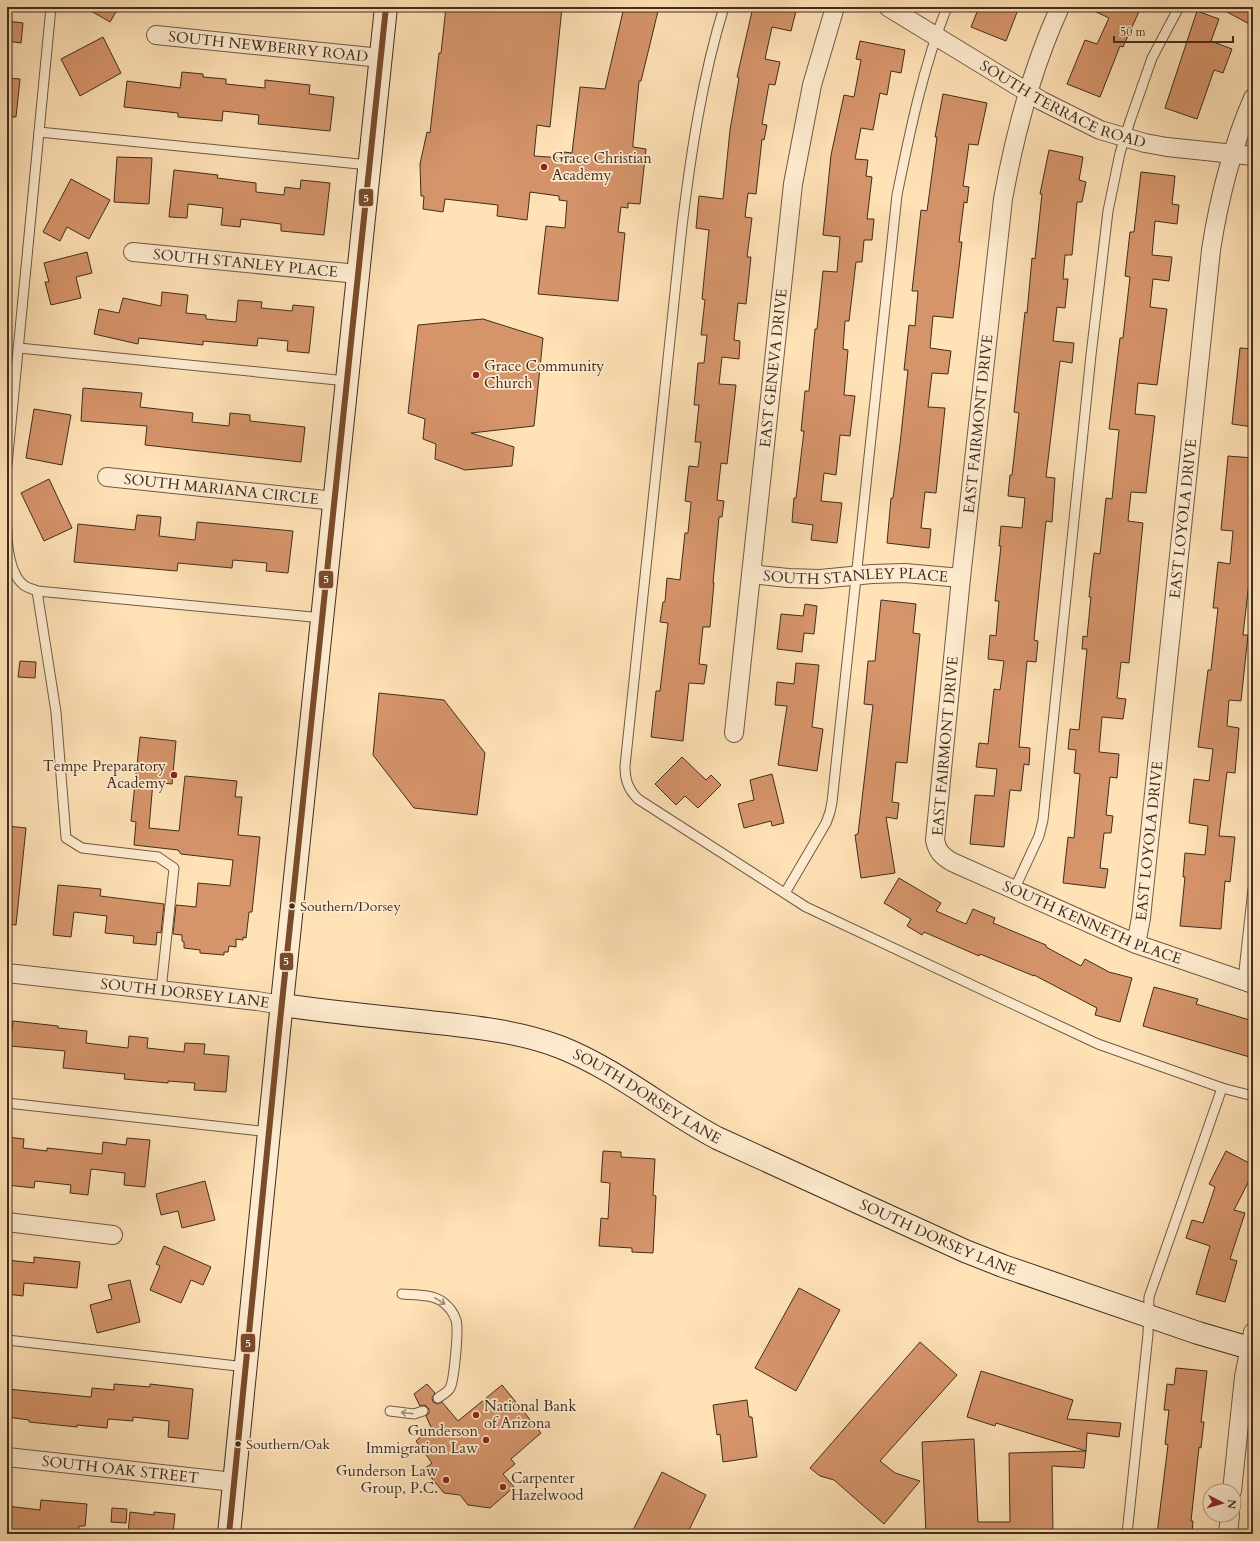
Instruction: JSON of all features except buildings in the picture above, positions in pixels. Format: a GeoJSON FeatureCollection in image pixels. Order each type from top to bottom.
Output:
{"type":"FeatureCollection","features":[{"type":"Feature","properties":{"kind":"main road"},"geometry":{"type":"LineString","coordinates":[[229,1534],[282,1005],[386,7]]}},
{"type":"Feature","properties":{"kind":"main road","name":"SOUTH DORSEY LANE"},"geometry":{"type":"LineString","coordinates":[[282,1005],[480,1028],[520,1035],[551,1044],[595,1064],[684,1120],[717,1138],[938,1239],[1003,1266],[1198,1333],[1252,1343]]}},
{"type":"Feature","properties":{"kind":"street","name":"EAST GENEVA DRIVE"},"geometry":{"type":"LineString","coordinates":[[734,733],[793,184],[812,85],[835,7]]}},
{"type":"Feature","properties":{"kind":"street","name":"SOUTH TERRACE ROAD"},"geometry":{"type":"LineString","coordinates":[[888,7],[1053,108],[1087,124],[1145,143],[1167,147],[1253,156]]}},
{"type":"Feature","properties":{"kind":"street","name":"EAST FAIRMONT DRIVE"},"geometry":{"type":"LineString","coordinates":[[937,849],[935,829],[1003,199],[1010,163],[1028,93],[1060,7]]}},
{"type":"Feature","properties":{"kind":"street","name":"SOUTH NEWBERRY ROAD"},"geometry":{"type":"LineString","coordinates":[[156,35],[381,58]]}},
{"type":"Feature","properties":{"kind":"street","name":"EAST LOYOLA DRIVE"},"geometry":{"type":"LineString","coordinates":[[1136,944],[1141,918],[1211,250],[1219,203],[1232,154],[1253,98]]}},
{"type":"Feature","properties":{"kind":"street","name":"SOUTH STANLEY PLACE"},"geometry":{"type":"LineString","coordinates":[[133,252],[358,274]]}},
{"type":"Feature","properties":{"kind":"street","name":"SOUTH MARIANA CIRCLE"},"geometry":{"type":"LineString","coordinates":[[107,477],[335,501]]}},
{"type":"Feature","properties":{"kind":"street","name":"SOUTH STANLEY PLACE"},"geometry":{"type":"LineString","coordinates":[[751,574],[803,578],[905,572],[961,578]]}},
{"type":"Feature","properties":{"kind":"street","name":"SOUTH KENNETH PLACE"},"geometry":{"type":"LineString","coordinates":[[937,849],[943,857],[952,862],[1136,944],[1248,982]]}},
{"type":"Feature","properties":{"kind":"street","name":"SOUTH DORSEY LANE"},"geometry":{"type":"LineString","coordinates":[[7,973],[282,1005]]}},
{"type":"Feature","properties":{"kind":"street"},"geometry":{"type":"LineString","coordinates":[[7,1222],[113,1235]]}},
{"type":"Feature","properties":{"kind":"street"},"geometry":{"type":"LineString","coordinates":[[1233,1483],[1244,1377],[1252,1343]]}},
{"type":"Feature","properties":{"kind":"street","name":"SOUTH OAK STREET"},"geometry":{"type":"LineString","coordinates":[[7,1457],[234,1482]]}},
{"type":"Feature","properties":{"kind":"street"},"geometry":{"type":"LineString","coordinates":[[1228,1534],[1229,1523]]}},
{"type":"Feature","properties":{"kind":"lane"},"geometry":{"type":"LineString","coordinates":[[7,465],[51,7]]}},
{"type":"Feature","properties":{"kind":"lane"},"geometry":{"type":"LineString","coordinates":[[724,7],[705,80],[682,226],[625,775],[627,785],[638,799],[806,907],[1098,1044],[1222,1088],[1253,1096]]}},
{"type":"Feature","properties":{"kind":"lane"},"geometry":{"type":"LineString","coordinates":[[785,893],[826,823],[830,812],[897,195],[911,125],[935,36],[947,7]]}},
{"type":"Feature","properties":{"kind":"lane"},"geometry":{"type":"LineString","coordinates":[[1014,890],[1038,836],[1043,820],[1091,355],[1107,219],[1113,184],[1124,137],[1152,58],[1179,7]]}},
{"type":"Feature","properties":{"kind":"lane"},"geometry":{"type":"LineString","coordinates":[[39,132],[370,165]]}},
{"type":"Feature","properties":{"kind":"lane"},"geometry":{"type":"LineString","coordinates":[[19,348],[347,381]]}},
{"type":"Feature","properties":{"kind":"lane"},"geometry":{"type":"LineString","coordinates":[[7,530],[7,546],[14,573],[24,586],[37,591],[323,618]]}},
{"type":"Feature","properties":{"kind":"lane"},"geometry":{"type":"LineString","coordinates":[[37,591],[56,712],[66,838],[82,848],[158,857],[174,868],[161,990]]}},
{"type":"Feature","properties":{"kind":"lane"},"geometry":{"type":"LineString","coordinates":[[1248,982],[1253,889]]}},
{"type":"Feature","properties":{"kind":"lane"},"geometry":{"type":"LineString","coordinates":[[1127,1534],[1148,1334],[1149,1297],[1222,1088]]}},
{"type":"Feature","properties":{"kind":"lane"},"geometry":{"type":"LineString","coordinates":[[7,1103],[269,1132]]}},
{"type":"Feature","properties":{"kind":"lane"},"geometry":{"type":"LineString","coordinates":[[402,1294],[438,1299],[449,1308],[456,1318],[458,1330],[452,1380],[449,1389],[438,1398]]}},
{"type":"Feature","properties":{"kind":"lane"},"geometry":{"type":"LineString","coordinates":[[7,1340],[246,1367]]}},
{"type":"Feature","properties":{"kind":"lane"},"geometry":{"type":"LineString","coordinates":[[390,1411],[414,1414],[423,1411]]}},
{"type":"Feature","properties":{"kind":"transit line","name":"5"},"geometry":{"type":"LineString","coordinates":[[229,1534],[279,1031],[386,7]]}},
{"type":"Feature","properties":{"kind":"place","name":"Grace Christian Academy"},"geometry":{"type":"Point","coordinates":[544,167]}},
{"type":"Feature","properties":{"kind":"place","name":"Grace Community Church"},"geometry":{"type":"Point","coordinates":[476,375]}},
{"type":"Feature","properties":{"kind":"place","name":"Tempe Preparatory Academy"},"geometry":{"type":"Point","coordinates":[174,775]}},
{"type":"Feature","properties":{"kind":"place","name":"Southern/Dorsey"},"geometry":{"type":"Point","coordinates":[292,906]}},
{"type":"Feature","properties":{"kind":"place","name":"National Bank of Arizona"},"geometry":{"type":"Point","coordinates":[476,1415]}},
{"type":"Feature","properties":{"kind":"place","name":"Gunderson Immigration Law"},"geometry":{"type":"Point","coordinates":[486,1440]}},
{"type":"Feature","properties":{"kind":"place","name":"Southern/Oak"},"geometry":{"type":"Point","coordinates":[238,1444]}},
{"type":"Feature","properties":{"kind":"place","name":"Gunderson Law Group, P.C."},"geometry":{"type":"Point","coordinates":[446,1480]}},
{"type":"Feature","properties":{"kind":"place","name":"Carpenter Hazelwood"},"geometry":{"type":"Point","coordinates":[503,1487]}}]}
